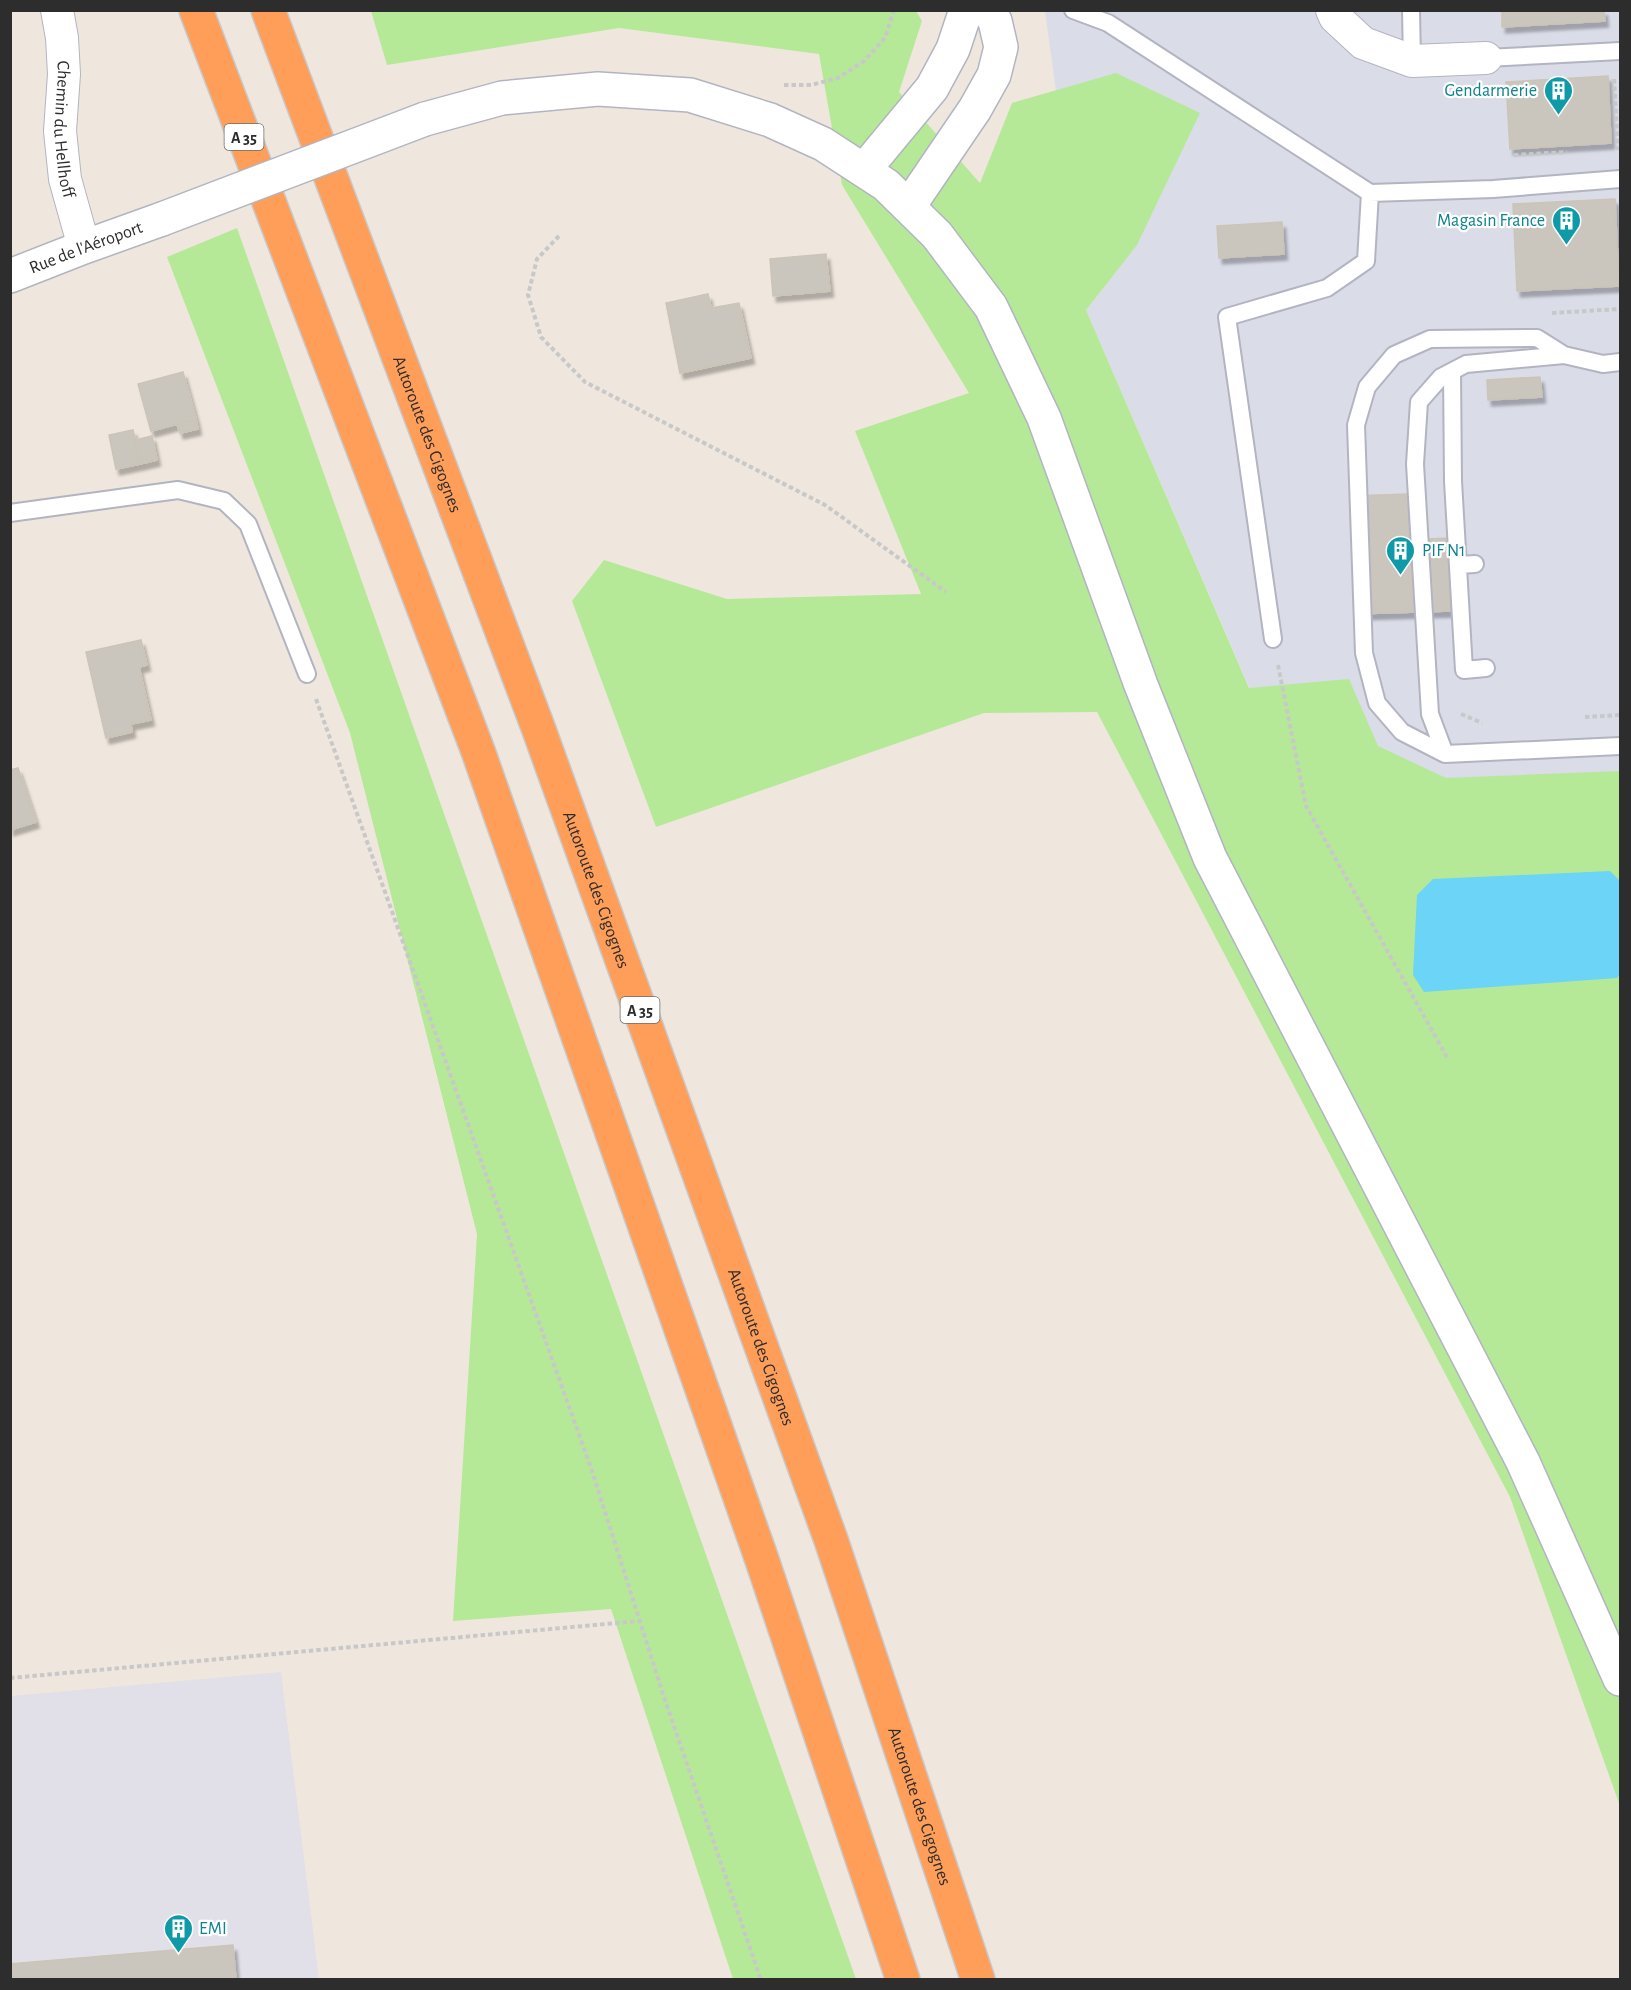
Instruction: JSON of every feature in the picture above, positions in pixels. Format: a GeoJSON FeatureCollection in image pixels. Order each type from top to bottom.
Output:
{"type":"FeatureCollection","features":[{"type":"Feature","properties":{"kind":"highway","name":"A 35"},"geometry":{"type":"LineString","coordinates":[[196,10],[482,762],[762,1560],[903,1980]]}},
{"type":"Feature","properties":{"kind":"highway","name":"Autoroute des Cigognes"},"geometry":{"type":"LineString","coordinates":[[268,10],[555,775],[831,1540],[978,1980]]}},
{"type":"Feature","properties":{"kind":"main road"},"geometry":{"type":"LineString","coordinates":[[864,170],[932,88],[953,49],[966,10]]}},
{"type":"Feature","properties":{"kind":"main road"},"geometry":{"type":"LineString","coordinates":[[909,206],[975,109],[994,75],[1001,47],[995,21],[988,10]]}},
{"type":"Feature","properties":{"kind":"main road","name":"Rue de l'Aéroport"},"geometry":{"type":"LineString","coordinates":[[11,274],[425,120],[502,98],[598,89],[690,95],[770,120],[823,144],[886,185],[937,236],[991,307],[1044,418],[1141,686],[1210,858],[1522,1462],[1620,1679]]}},
{"type":"Feature","properties":{"kind":"street","name":"Chemin du Hellhoff"},"geometry":{"type":"LineString","coordinates":[[57,10],[62,38],[64,74],[60,131],[65,179],[84,247]]}},
{"type":"Feature","properties":{"kind":"street"},"geometry":{"type":"LineString","coordinates":[[1332,10],[1335,17],[1363,43],[1412,61],[1486,58]]}},
{"type":"Feature","properties":{"kind":"lane"},"geometry":{"type":"LineString","coordinates":[[1073,10],[1108,23],[1370,193],[1493,189],[1620,179]]}},
{"type":"Feature","properties":{"kind":"lane"},"geometry":{"type":"LineString","coordinates":[[1411,10],[1412,61]]}},
{"type":"Feature","properties":{"kind":"lane"},"geometry":{"type":"LineString","coordinates":[[1486,58],[1620,51]]}},
{"type":"Feature","properties":{"kind":"lane"},"geometry":{"type":"LineString","coordinates":[[1273,639],[1227,317],[1327,288],[1366,261],[1370,193]]}},
{"type":"Feature","properties":{"kind":"lane"},"geometry":{"type":"LineString","coordinates":[[1563,355],[1537,338],[1430,339],[1394,355],[1367,387],[1356,425],[1364,653],[1377,703],[1402,732],[1445,754],[1620,746]]}},
{"type":"Feature","properties":{"kind":"lane"},"geometry":{"type":"LineString","coordinates":[[1445,754],[1430,714],[1415,464],[1419,402],[1441,377],[1466,364],[1563,355],[1603,364],[1620,362]]}},
{"type":"Feature","properties":{"kind":"lane"},"geometry":{"type":"LineString","coordinates":[[1452,372],[1467,564],[1464,670],[1486,668]]}},
{"type":"Feature","properties":{"kind":"lane"},"geometry":{"type":"LineString","coordinates":[[10,513],[178,490],[224,501],[248,524],[307,674]]}},
{"type":"Feature","properties":{"kind":"path"},"geometry":{"type":"LineString","coordinates":[[770,120],[784,85],[811,85],[838,78],[864,61],[885,38],[894,10]]}},
{"type":"Feature","properties":{"kind":"path"},"geometry":{"type":"LineString","coordinates":[[1614,70],[1618,150]]}},
{"type":"Feature","properties":{"kind":"path"},"geometry":{"type":"LineString","coordinates":[[559,236],[537,259],[528,295],[541,337],[585,382],[825,505],[946,592]]}},
{"type":"Feature","properties":{"kind":"path"},"geometry":{"type":"LineString","coordinates":[[1273,639],[1306,806],[1448,1059]]}},
{"type":"Feature","properties":{"kind":"path"},"geometry":{"type":"LineString","coordinates":[[307,674],[591,1468],[639,1621],[761,1980]]}},
{"type":"Feature","properties":{"kind":"path"},"geometry":{"type":"LineString","coordinates":[[10,1678],[639,1621]]}},
{"type":"Feature","properties":{"kind":"shaded area"},"geometry":{"type":"Polygon","coordinates":[[[1045,11],[1620,11],[1620,1545],[1086,310],[1045,11]]]}},
{"type":"Feature","properties":{"kind":"shaded area"},"geometry":{"type":"Polygon","coordinates":[[[281,1672],[319,1979],[11,1980],[11,1696],[281,1672]]]}},
{"type":"Feature","properties":{"kind":"green space"},"geometry":{"type":"Polygon","coordinates":[[[371,11],[916,11],[922,21],[899,92],[980,183],[1012,103],[1116,73],[1200,113],[1137,245],[1086,310],[1249,688],[1349,679],[1378,746],[1446,778],[1620,771],[1620,1806],[1510,1497],[1097,712],[984,713],[656,827],[572,601],[604,560],[727,599],[921,594],[855,431],[969,393],[842,185],[819,54],[619,28],[387,65],[371,11]]]}},
{"type":"Feature","properties":{"kind":"green space"},"geometry":{"type":"Polygon","coordinates":[[[237,228],[856,1979],[733,1979],[611,1609],[453,1621],[477,1234],[350,733],[167,257],[237,228]]]}},
{"type":"Feature","properties":{"kind":"water"},"geometry":{"type":"Polygon","coordinates":[[[1610,871],[1620,881],[1620,974],[1617,978],[1424,992],[1413,975],[1417,895],[1433,879],[1610,871]]]}},
{"type":"Feature","properties":{"kind":"building"},"geometry":{"type":"Polygon","coordinates":[[[1502,10],[1604,10],[1605,21],[1502,27],[1502,10]]]}},
{"type":"Feature","properties":{"kind":"building","name":"Gendarmerie"},"geometry":{"type":"Polygon","coordinates":[[[1608,76],[1611,143],[1510,149],[1506,82],[1608,76]]]}},
{"type":"Feature","properties":{"kind":"building","name":"Magasin France"},"geometry":{"type":"Polygon","coordinates":[[[1615,199],[1619,286],[1517,291],[1513,204],[1615,199]]]}},
{"type":"Feature","properties":{"kind":"building"},"geometry":{"type":"Polygon","coordinates":[[[1282,222],[1284,254],[1219,258],[1217,226],[1282,222]]]}},
{"type":"Feature","properties":{"kind":"building"},"geometry":{"type":"Polygon","coordinates":[[[826,254],[830,291],[773,296],[770,259],[826,254]]]}},
{"type":"Feature","properties":{"kind":"building"},"geometry":{"type":"Polygon","coordinates":[[[708,294],[711,308],[739,303],[751,358],[680,373],[666,303],[708,294]]]}},
{"type":"Feature","properties":{"kind":"building"},"geometry":{"type":"Polygon","coordinates":[[[183,372],[196,419],[151,431],[138,384],[183,372]]]}},
{"type":"Feature","properties":{"kind":"building"},"geometry":{"type":"Polygon","coordinates":[[[1540,377],[1542,397],[1488,400],[1487,380],[1540,377]]]}},
{"type":"Feature","properties":{"kind":"building"},"geometry":{"type":"Polygon","coordinates":[[[196,419],[198,429],[180,433],[177,424],[196,419]]]}},
{"type":"Feature","properties":{"kind":"building"},"geometry":{"type":"Polygon","coordinates":[[[133,430],[140,464],[116,469],[109,435],[133,430]]]}},
{"type":"Feature","properties":{"kind":"building"},"geometry":{"type":"Polygon","coordinates":[[[152,436],[157,460],[140,464],[135,440],[152,436]]]}},
{"type":"Feature","properties":{"kind":"building","name":"PIF N1"},"geometry":{"type":"Polygon","coordinates":[[[1408,494],[1410,540],[1448,538],[1450,611],[1354,614],[1351,496],[1408,494]]]}},
{"type":"Feature","properties":{"kind":"building"},"geometry":{"type":"Polygon","coordinates":[[[141,640],[147,665],[139,667],[151,720],[131,724],[132,732],[106,738],[86,652],[141,640]]]}},
{"type":"Feature","properties":{"kind":"building"},"geometry":{"type":"Polygon","coordinates":[[[18,768],[36,822],[10,830],[10,770],[18,768]]]}},
{"type":"Feature","properties":{"kind":"building","name":"EMI"},"geometry":{"type":"Polygon","coordinates":[[[233,1945],[236,1980],[10,1980],[10,1964],[233,1945]]]}},
{"type":"Feature","properties":{"kind":"place","name":"Gendarmerie"},"geometry":{"type":"Point","coordinates":[1558,116]}},
{"type":"Feature","properties":{"kind":"place","name":"Magasin France"},"geometry":{"type":"Point","coordinates":[1566,246]}},
{"type":"Feature","properties":{"kind":"place","name":"PIF N1"},"geometry":{"type":"Point","coordinates":[1401,576]}},
{"type":"Feature","properties":{"kind":"place","name":"EMI"},"geometry":{"type":"Point","coordinates":[178,1954]}}]}
